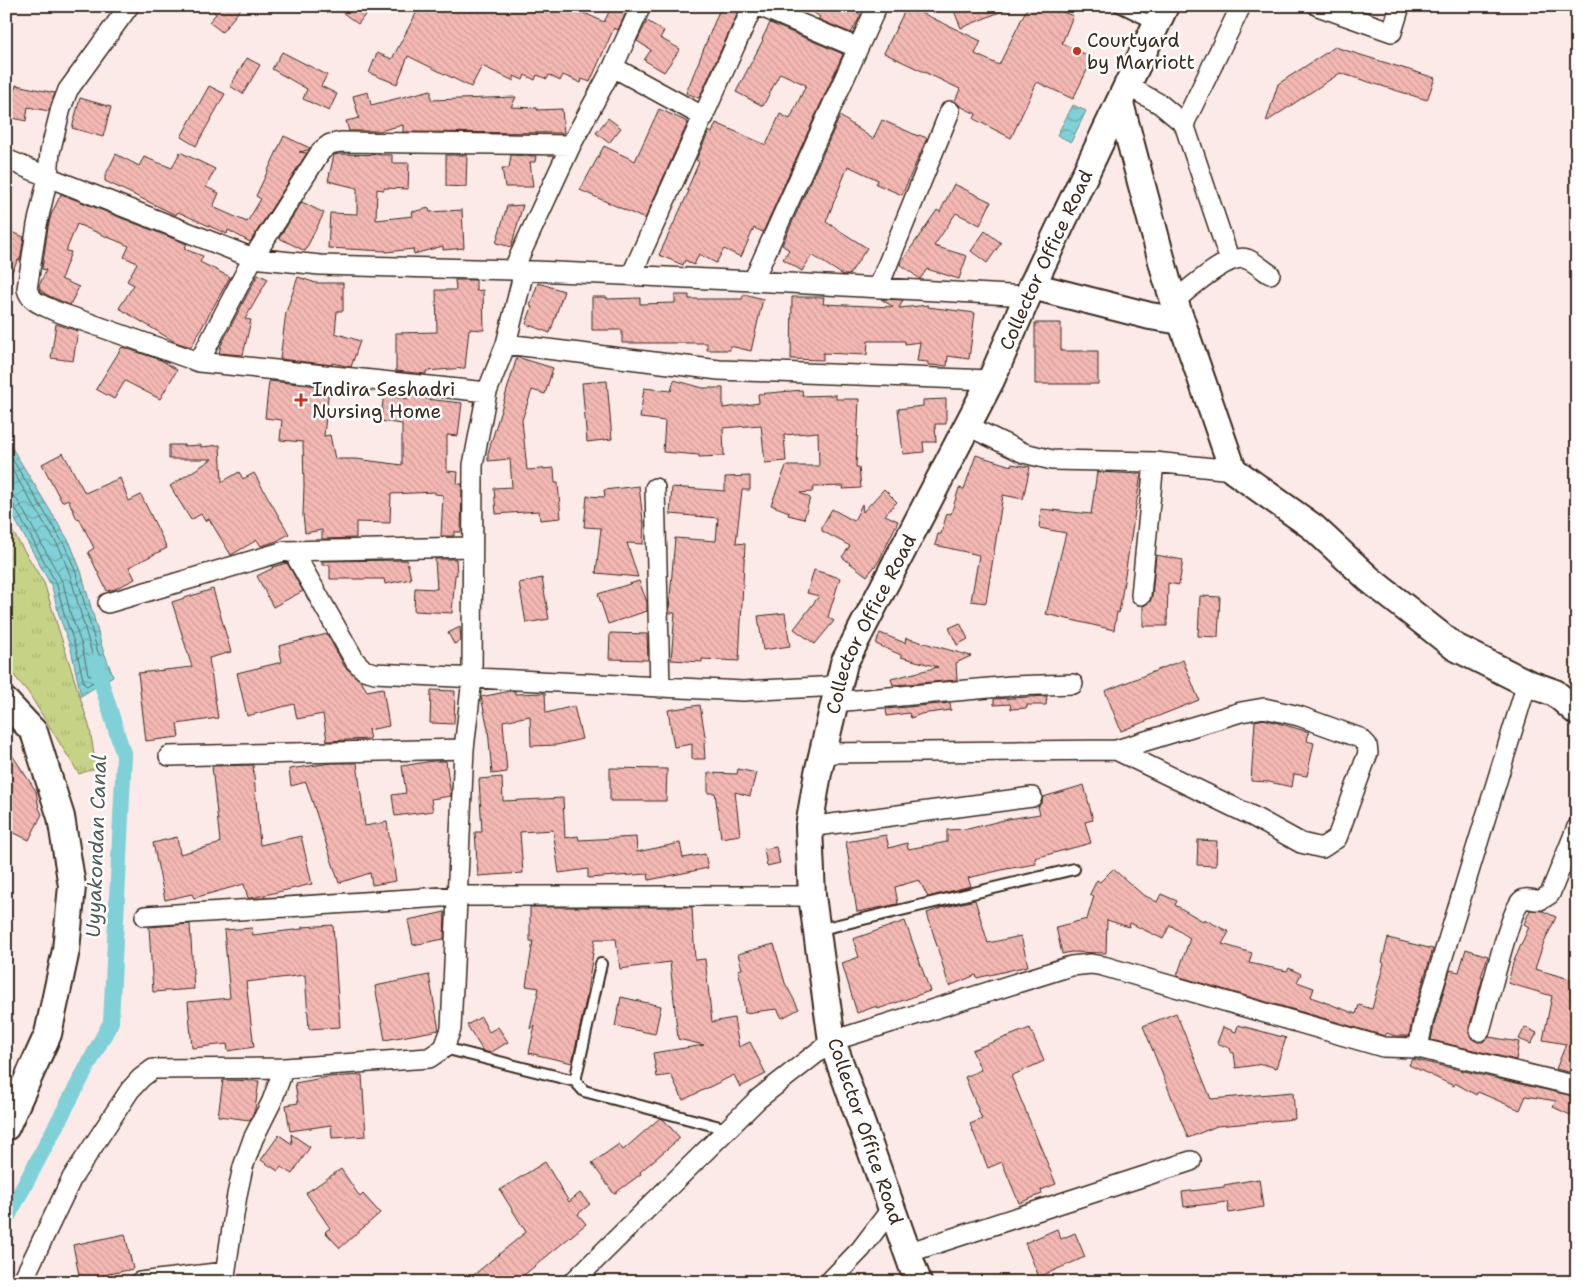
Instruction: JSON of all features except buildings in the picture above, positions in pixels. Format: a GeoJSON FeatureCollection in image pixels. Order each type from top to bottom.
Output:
{"type":"FeatureCollection","features":[{"type":"Feature","properties":{"kind":"street"},"geometry":{"type":"LineString","coordinates":[[129,6],[68,90],[56,124],[50,152],[48,177],[28,273],[27,289],[28,295],[32,300],[54,311],[199,362],[487,392]]}},
{"type":"Feature","properties":{"kind":"street"},"geometry":{"type":"LineString","coordinates":[[22,1282],[72,1178],[130,1090],[141,1078],[153,1070],[284,1068],[429,1058],[444,1048],[451,1029],[464,749],[472,679],[473,465],[487,392],[506,344],[518,270],[571,144],[613,67],[641,6]]}},
{"type":"Feature","properties":{"kind":"street"},"geometry":{"type":"LineString","coordinates":[[631,276],[753,6]]}},
{"type":"Feature","properties":{"kind":"street"},"geometry":{"type":"LineString","coordinates":[[759,6],[858,48]]}},
{"type":"Feature","properties":{"kind":"street"},"geometry":{"type":"LineString","coordinates":[[754,281],[877,6]]}},
{"type":"Feature","properties":{"kind":"street"},"geometry":{"type":"LineString","coordinates":[[1184,124],[1242,6]]}},
{"type":"Feature","properties":{"kind":"street"},"geometry":{"type":"LineString","coordinates":[[1318,6],[1392,32],[1400,6]]}},
{"type":"Feature","properties":{"kind":"street","name":"Collector Office Road"},"geometry":{"type":"LineString","coordinates":[[918,1282],[832,1041],[812,896],[809,827],[823,753],[844,663],[991,380],[1030,291],[1161,15]]}},
{"type":"Feature","properties":{"kind":"street"},"geometry":{"type":"LineString","coordinates":[[613,67],[704,117]]}},
{"type":"Feature","properties":{"kind":"street"},"geometry":{"type":"LineString","coordinates":[[1230,260],[1184,124],[1160,104],[1124,94],[1167,280],[1234,470]]}},
{"type":"Feature","properties":{"kind":"street"},"geometry":{"type":"LineString","coordinates":[[878,288],[950,111]]}},
{"type":"Feature","properties":{"kind":"street"},"geometry":{"type":"LineString","coordinates":[[199,362],[253,258],[321,150],[330,144],[341,142],[571,144]]}},
{"type":"Feature","properties":{"kind":"street"},"geometry":{"type":"LineString","coordinates":[[6,159],[253,258],[320,265],[518,270],[878,288],[1030,291],[1150,316],[1178,311],[1216,269],[1230,260],[1246,259],[1270,274]]}},
{"type":"Feature","properties":{"kind":"street"},"geometry":{"type":"LineString","coordinates":[[506,344],[719,370],[991,380]]}},
{"type":"Feature","properties":{"kind":"street"},"geometry":{"type":"LineString","coordinates":[[968,426],[1024,453],[1045,459],[1154,462],[1234,470],[1313,527],[1369,579],[1455,647],[1527,683],[1554,693],[1577,712]]}},
{"type":"Feature","properties":{"kind":"street"},"geometry":{"type":"LineString","coordinates":[[1141,595],[1154,462]]}},
{"type":"Feature","properties":{"kind":"street"},"geometry":{"type":"LineString","coordinates":[[655,488],[660,688]]}},
{"type":"Feature","properties":{"kind":"street"},"geometry":{"type":"LineString","coordinates":[[108,603],[285,551],[472,547]]}},
{"type":"Feature","properties":{"kind":"street"},"geometry":{"type":"LineString","coordinates":[[285,551],[294,553],[355,661],[364,670],[375,673],[660,688],[837,694],[1073,684]]}},
{"type":"Feature","properties":{"kind":"street"},"geometry":{"type":"LineString","coordinates":[[1418,1048],[1424,1018],[1527,683]]}},
{"type":"Feature","properties":{"kind":"street"},"geometry":{"type":"LineString","coordinates":[[6,702],[34,732],[61,817],[72,886],[66,950],[48,1034],[6,1127]]}},
{"type":"Feature","properties":{"kind":"street"},"geometry":{"type":"LineString","coordinates":[[823,753],[1116,750],[1254,708],[1264,708],[1299,716],[1360,738],[1367,745],[1368,753],[1337,838],[1322,848],[1301,843],[1252,816],[1116,750]]}},
{"type":"Feature","properties":{"kind":"street"},"geometry":{"type":"LineString","coordinates":[[169,756],[464,749]]}},
{"type":"Feature","properties":{"kind":"street"},"geometry":{"type":"LineString","coordinates":[[809,827],[1032,797]]}},
{"type":"Feature","properties":{"kind":"street"},"geometry":{"type":"LineString","coordinates":[[1480,1031],[1506,937],[1517,906],[1526,899],[1540,900],[1550,894],[1577,827]]}},
{"type":"Feature","properties":{"kind":"street"},"geometry":{"type":"LineString","coordinates":[[145,916],[458,896],[812,896]]}},
{"type":"Feature","properties":{"kind":"street"},"geometry":{"type":"LineString","coordinates":[[573,1282],[758,1099],[832,1041],[1070,966],[1090,964],[1383,1047],[1418,1048],[1577,1086]]}},
{"type":"Feature","properties":{"kind":"street"},"geometry":{"type":"LineString","coordinates":[[140,1282],[225,1277],[243,1167],[252,1139],[272,1101],[284,1068]]}},
{"type":"Feature","properties":{"kind":"street"},"geometry":{"type":"LineString","coordinates":[[907,1253],[1191,1161]]}},
{"type":"Feature","properties":{"kind":"street"},"geometry":{"type":"LineString","coordinates":[[829,1282],[861,1249],[892,1208]]}},
{"type":"Feature","properties":{"kind":"lane"},"geometry":{"type":"LineString","coordinates":[[1119,6],[1161,15]]}},
{"type":"Feature","properties":{"kind":"lane"},"geometry":{"type":"LineString","coordinates":[[817,930],[1074,869]]}},
{"type":"Feature","properties":{"kind":"lane"},"geometry":{"type":"LineString","coordinates":[[575,1081],[602,964]]}},
{"type":"Feature","properties":{"kind":"lane"},"geometry":{"type":"LineString","coordinates":[[444,1048],[575,1081],[584,1092],[727,1129]]}},
{"type":"Feature","properties":{"kind":"green space"},"geometry":{"type":"Polygon","coordinates":[[[6,521],[44,583],[90,729],[96,768],[79,774],[28,692],[6,666],[6,521]]]}},
{"type":"Feature","properties":{"kind":"water"},"geometry":{"type":"Polygon","coordinates":[[[1073,105],[1086,111],[1071,142],[1057,135],[1073,105]]]}},
{"type":"Feature","properties":{"kind":"water"},"geometry":{"type":"Polygon","coordinates":[[[6,441],[70,543],[81,571],[102,647],[113,676],[81,696],[71,649],[59,615],[52,587],[6,503],[6,441]]]}},
{"type":"Feature","properties":{"kind":"waterway","name":"Uyyakondan Canal"},"geometry":{"type":"LineString","coordinates":[[6,1220],[111,1022],[124,756],[95,662]]}},
{"type":"Feature","properties":{"kind":"place","name":"Courtyard by Marriott"},"geometry":{"type":"Point","coordinates":[1077,51]}},
{"type":"Feature","properties":{"kind":"place","name":"Indira Seshadri Nursing Home"},"geometry":{"type":"Point","coordinates":[301,400]}}]}
